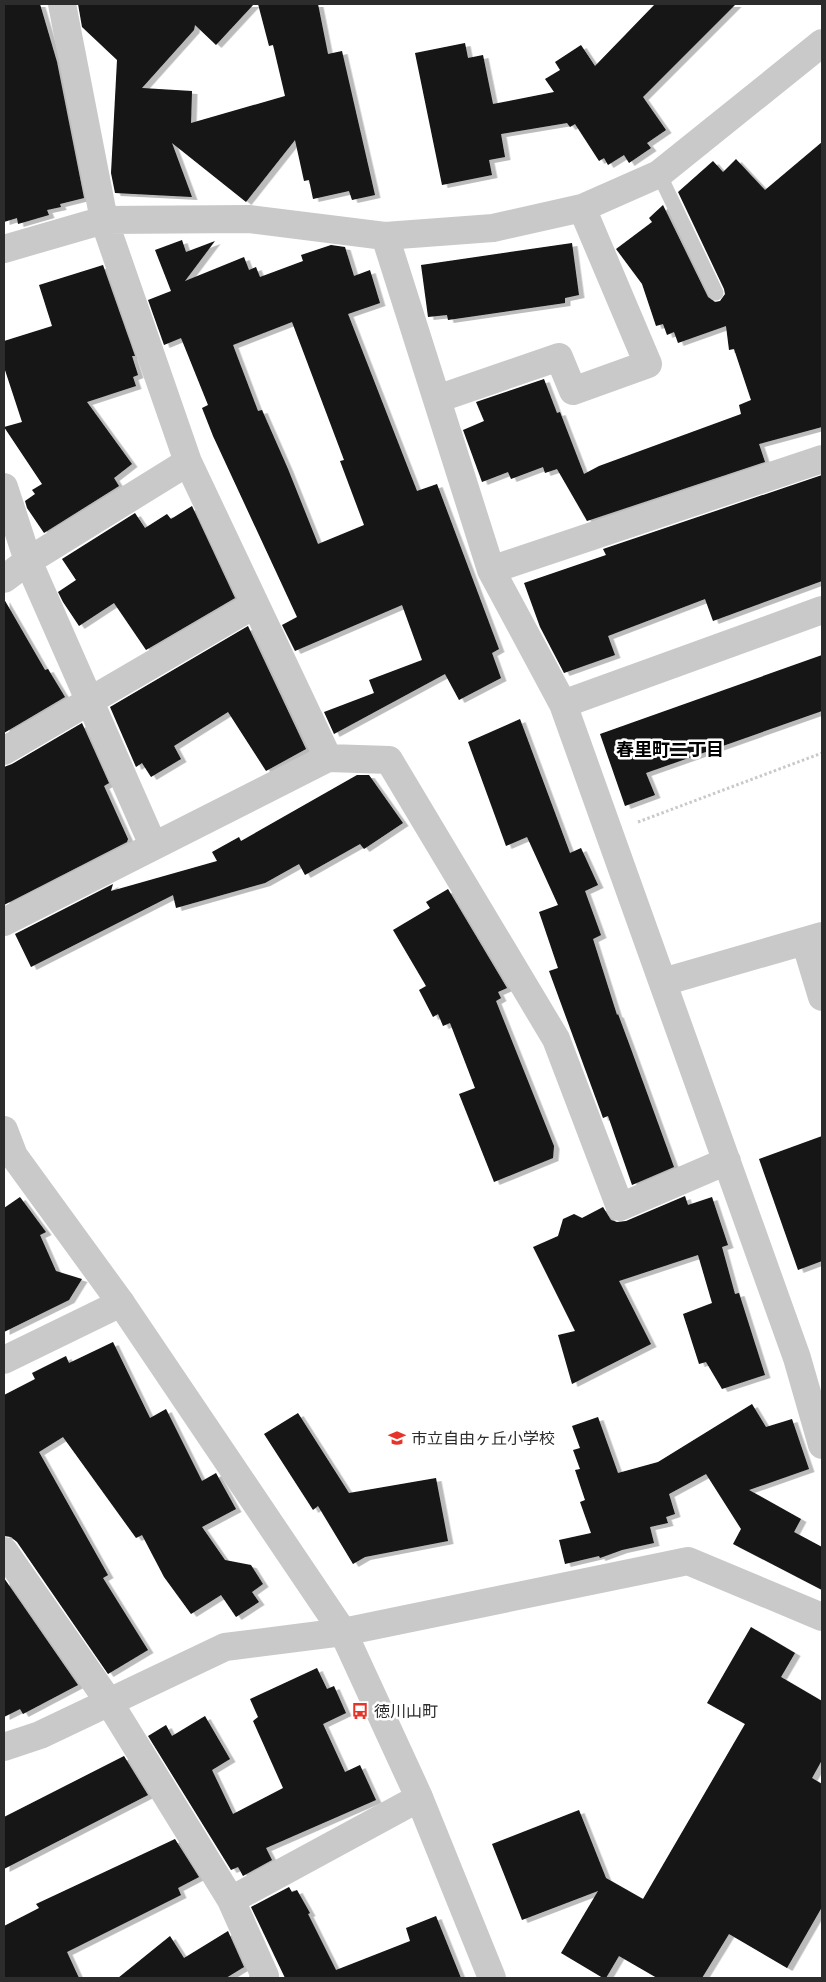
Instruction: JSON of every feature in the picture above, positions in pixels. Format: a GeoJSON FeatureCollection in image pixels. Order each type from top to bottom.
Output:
{"type":"FeatureCollection","features":[{"type":"Feature","properties":{"kind":"street"},"geometry":{"type":"LineString","coordinates":[[62,4],[104,220],[188,462],[328,758]]}},
{"type":"Feature","properties":{"kind":"street"},"geometry":{"type":"LineString","coordinates":[[4,249],[104,220],[249,219],[386,236],[493,228],[582,208],[659,174],[822,44]]}},
{"type":"Feature","properties":{"kind":"street"},"geometry":{"type":"LineString","coordinates":[[437,399],[559,357],[573,391],[648,364],[582,208]]}},
{"type":"Feature","properties":{"kind":"street"},"geometry":{"type":"LineString","coordinates":[[386,236],[491,570],[563,704],[797,1358],[822,1446]]}},
{"type":"Feature","properties":{"kind":"street"},"geometry":{"type":"LineString","coordinates":[[491,570],[822,459]]}},
{"type":"Feature","properties":{"kind":"street"},"geometry":{"type":"LineString","coordinates":[[4,579],[188,462]]}},
{"type":"Feature","properties":{"kind":"street"},"geometry":{"type":"LineString","coordinates":[[4,487],[28,562],[153,845]]}},
{"type":"Feature","properties":{"kind":"street"},"geometry":{"type":"LineString","coordinates":[[4,751],[254,605]]}},
{"type":"Feature","properties":{"kind":"street"},"geometry":{"type":"LineString","coordinates":[[563,704],[822,610]]}},
{"type":"Feature","properties":{"kind":"street"},"geometry":{"type":"LineString","coordinates":[[4,922],[328,758],[389,760],[556,1039],[620,1207],[727,1161]]}},
{"type":"Feature","properties":{"kind":"street"},"geometry":{"type":"LineString","coordinates":[[663,982],[814,938],[822,998]]}},
{"type":"Feature","properties":{"kind":"street"},"geometry":{"type":"LineString","coordinates":[[4,1130],[14,1156],[121,1303],[343,1632],[419,1798],[492,1978]]}},
{"type":"Feature","properties":{"kind":"street"},"geometry":{"type":"LineString","coordinates":[[4,1360],[121,1303]]}},
{"type":"Feature","properties":{"kind":"street"},"geometry":{"type":"LineString","coordinates":[[4,1552],[109,1702],[231,1900],[266,1976],[263,1978]]}},
{"type":"Feature","properties":{"kind":"street"},"geometry":{"type":"LineString","coordinates":[[4,1746],[40,1735],[225,1647],[343,1632],[688,1561],[822,1617]]}},
{"type":"Feature","properties":{"kind":"street"},"geometry":{"type":"LineString","coordinates":[[231,1900],[419,1798]]}},
{"type":"Feature","properties":{"kind":"lane"},"geometry":{"type":"LineString","coordinates":[[659,174],[716,293]]}},
{"type":"Feature","properties":{"kind":"path"},"geometry":{"type":"LineString","coordinates":[[610,833],[822,753]]}},
{"type":"Feature","properties":{"kind":"building"},"geometry":{"type":"Polygon","coordinates":[[[4,4],[40,4],[57,62],[84,198],[60,204],[61,207],[47,210],[49,215],[18,224],[17,218],[4,222],[4,4]]]}},
{"type":"Feature","properties":{"kind":"building"},"geometry":{"type":"Polygon","coordinates":[[[78,4],[254,4],[216,45],[195,25],[194,30],[142,88],[192,91],[191,123],[285,96],[273,45],[269,46],[258,4],[318,4],[328,54],[342,51],[375,195],[352,200],[349,191],[313,199],[309,180],[304,181],[295,140],[246,202],[172,143],[192,197],[115,193],[111,173],[117,60],[82,27],[78,4]]]}},
{"type":"Feature","properties":{"kind":"building"},"geometry":{"type":"Polygon","coordinates":[[[655,4],[736,4],[643,97],[666,130],[647,143],[651,148],[629,163],[624,155],[608,165],[604,158],[599,161],[575,124],[570,127],[567,123],[501,134],[505,157],[489,160],[492,175],[442,185],[415,53],[465,43],[468,58],[483,55],[493,104],[554,92],[545,79],[560,70],[555,62],[581,45],[595,66],[655,4]]]}},
{"type":"Feature","properties":{"kind":"building"},"geometry":{"type":"Polygon","coordinates":[[[822,142],[822,427],[759,444],[765,462],[587,521],[557,469],[545,473],[543,467],[511,479],[508,472],[482,482],[463,430],[484,421],[476,402],[544,379],[557,413],[560,412],[584,474],[599,466],[741,414],[739,405],[751,400],[734,349],[729,350],[726,326],[678,343],[674,332],[667,335],[663,324],[656,326],[642,284],[616,249],[652,222],[649,218],[663,205],[708,297],[715,302],[720,301],[725,294],[724,289],[678,192],[713,161],[723,172],[736,159],[765,190],[822,142]]]}},
{"type":"Feature","properties":{"kind":"building"},"geometry":{"type":"Polygon","coordinates":[[[182,240],[186,252],[215,241],[185,281],[244,257],[249,270],[256,267],[260,277],[303,261],[301,255],[331,245],[345,247],[354,276],[370,270],[380,303],[348,314],[417,491],[437,484],[499,649],[492,653],[501,678],[459,700],[445,674],[334,734],[324,712],[374,693],[369,680],[422,660],[402,605],[295,651],[282,625],[297,617],[213,436],[202,408],[208,405],[181,338],[164,345],[148,300],[171,291],[155,250],[182,240]],[[292,322],[233,345],[258,411],[262,410],[318,544],[364,525],[340,461],[344,460],[292,322]]]}},
{"type":"Feature","properties":{"kind":"building"},"geometry":{"type":"Polygon","coordinates":[[[572,243],[579,295],[565,298],[565,303],[448,320],[447,315],[428,317],[421,265],[572,243]]]}},
{"type":"Feature","properties":{"kind":"building"},"geometry":{"type":"Polygon","coordinates":[[[103,265],[135,356],[132,356],[138,375],[133,377],[136,386],[87,402],[132,464],[114,478],[119,486],[44,533],[27,508],[25,501],[35,494],[32,490],[42,484],[4,427],[22,422],[4,367],[4,341],[52,326],[39,285],[103,265]]]}},
{"type":"Feature","properties":{"kind":"building"},"geometry":{"type":"Polygon","coordinates":[[[822,475],[822,581],[713,621],[705,599],[608,636],[615,655],[564,673],[540,627],[524,583],[606,555],[603,549],[822,475]]]}},
{"type":"Feature","properties":{"kind":"building"},"geometry":{"type":"Polygon","coordinates":[[[192,506],[235,598],[146,650],[114,603],[79,626],[58,592],[76,580],[62,559],[135,513],[145,528],[167,514],[171,519],[192,506]]]}},
{"type":"Feature","properties":{"kind":"building"},"geometry":{"type":"Polygon","coordinates":[[[4,599],[45,670],[48,669],[65,697],[4,733],[4,599]]]}},
{"type":"Feature","properties":{"kind":"building"},"geometry":{"type":"Polygon","coordinates":[[[248,626],[306,749],[266,771],[228,712],[174,746],[181,759],[151,777],[142,763],[136,767],[110,707],[248,626]]]}},
{"type":"Feature","properties":{"kind":"building"},"geometry":{"type":"Polygon","coordinates":[[[822,655],[822,711],[646,773],[655,795],[625,806],[600,734],[822,655]]]}},
{"type":"Feature","properties":{"kind":"building"},"geometry":{"type":"Polygon","coordinates":[[[520,719],[570,853],[581,848],[598,885],[585,891],[601,935],[593,939],[617,1015],[674,1167],[632,1185],[608,1116],[603,1118],[549,971],[558,968],[539,912],[558,905],[527,837],[506,846],[468,742],[520,719]]]}},
{"type":"Feature","properties":{"kind":"building"},"geometry":{"type":"Polygon","coordinates":[[[82,723],[109,783],[104,786],[128,839],[127,842],[4,905],[4,767],[82,723]]]}},
{"type":"Feature","properties":{"kind":"building"},"geometry":{"type":"Polygon","coordinates":[[[357,775],[369,775],[403,823],[364,849],[360,844],[305,875],[299,864],[265,883],[176,908],[173,895],[31,967],[15,934],[113,884],[111,891],[217,861],[212,852],[239,837],[241,841],[357,775]]]}},
{"type":"Feature","properties":{"kind":"building"},"geometry":{"type":"Polygon","coordinates":[[[448,889],[507,988],[498,992],[501,998],[496,1001],[554,1146],[553,1158],[494,1182],[459,1094],[475,1088],[450,1023],[443,1026],[438,1014],[433,1017],[419,990],[426,986],[393,930],[430,908],[426,902],[448,889]]]}},
{"type":"Feature","properties":{"kind":"building"},"geometry":{"type":"Polygon","coordinates":[[[822,1136],[822,1261],[798,1270],[759,1159],[822,1136]]]}},
{"type":"Feature","properties":{"kind":"building"},"geometry":{"type":"Polygon","coordinates":[[[685,1196],[688,1205],[712,1197],[728,1245],[722,1247],[735,1294],[739,1293],[765,1375],[722,1389],[706,1362],[699,1364],[683,1314],[712,1303],[698,1255],[619,1281],[651,1344],[572,1384],[558,1335],[575,1331],[533,1247],[558,1236],[563,1219],[574,1214],[582,1218],[603,1207],[611,1220],[617,1222],[626,1221],[685,1196]]]}},
{"type":"Feature","properties":{"kind":"building"},"geometry":{"type":"Polygon","coordinates":[[[20,1197],[46,1232],[40,1235],[56,1271],[82,1279],[69,1300],[4,1332],[4,1208],[20,1197]]]}},
{"type":"Feature","properties":{"kind":"building"},"geometry":{"type":"Polygon","coordinates":[[[113,1342],[150,1418],[166,1409],[202,1481],[216,1473],[236,1509],[202,1527],[225,1560],[251,1565],[263,1584],[252,1592],[259,1602],[236,1617],[221,1595],[191,1614],[164,1577],[142,1535],[136,1538],[63,1437],[39,1452],[108,1575],[103,1578],[148,1650],[108,1674],[17,1542],[11,1537],[4,1536],[4,1395],[35,1379],[32,1373],[66,1356],[69,1363],[113,1342]]]}},
{"type":"Feature","properties":{"kind":"building"},"geometry":{"type":"Polygon","coordinates":[[[752,1404],[766,1427],[792,1419],[809,1469],[749,1490],[801,1519],[794,1532],[822,1547],[822,1590],[733,1544],[741,1529],[706,1474],[669,1494],[675,1514],[666,1517],[668,1523],[650,1527],[654,1543],[622,1550],[600,1558],[599,1556],[565,1564],[559,1540],[591,1533],[580,1502],[585,1500],[575,1470],[580,1469],[573,1450],[580,1448],[572,1426],[598,1417],[618,1473],[658,1462],[752,1404]]]}},
{"type":"Feature","properties":{"kind":"building"},"geometry":{"type":"Polygon","coordinates":[[[298,1413],[349,1493],[436,1478],[448,1541],[365,1557],[353,1564],[318,1506],[313,1510],[264,1434],[298,1413]]]}},
{"type":"Feature","properties":{"kind":"building"},"geometry":{"type":"Polygon","coordinates":[[[4,1578],[78,1685],[23,1714],[20,1709],[4,1717],[4,1578]]]}},
{"type":"Feature","properties":{"kind":"building"},"geometry":{"type":"Polygon","coordinates":[[[751,1627],[795,1653],[781,1677],[822,1701],[822,1760],[812,1778],[822,1784],[822,1907],[787,1968],[729,1934],[702,1978],[657,1978],[619,1956],[606,1978],[603,1978],[561,1953],[598,1891],[522,1920],[492,1844],[579,1810],[606,1878],[643,1899],[745,1724],[707,1703],[751,1627]]]}},
{"type":"Feature","properties":{"kind":"building"},"geometry":{"type":"Polygon","coordinates":[[[317,1668],[327,1689],[334,1686],[346,1713],[323,1724],[345,1772],[360,1765],[376,1800],[266,1848],[272,1860],[243,1876],[238,1867],[231,1870],[148,1736],[166,1725],[172,1736],[205,1716],[230,1759],[212,1770],[233,1814],[283,1788],[253,1721],[258,1717],[250,1699],[317,1668]]]}},
{"type":"Feature","properties":{"kind":"building"},"geometry":{"type":"Polygon","coordinates":[[[124,1756],[148,1795],[4,1869],[4,1817],[124,1756]]]}},
{"type":"Feature","properties":{"kind":"building"},"geometry":{"type":"Polygon","coordinates":[[[175,1839],[199,1877],[178,1888],[181,1895],[67,1952],[79,1978],[4,1978],[4,1926],[39,1908],[36,1904],[175,1839]]]}},
{"type":"Feature","properties":{"kind":"building"},"geometry":{"type":"Polygon","coordinates":[[[289,1887],[292,1892],[297,1890],[310,1913],[308,1914],[336,1970],[410,1941],[406,1928],[436,1916],[461,1978],[285,1978],[251,1907],[289,1887]]]}},
{"type":"Feature","properties":{"kind":"building"},"geometry":{"type":"Polygon","coordinates":[[[228,1931],[244,1967],[226,1978],[118,1978],[170,1936],[184,1958],[228,1931]]]}},
{"type":"Feature","properties":{"kind":"place","name":"市立自由ヶ丘小学校"},"geometry":{"type":"Point","coordinates":[397,1438]}},
{"type":"Feature","properties":{"kind":"place","name":"徳川山町"},"geometry":{"type":"Point","coordinates":[360,1711]}},
{"type":"Feature","properties":{"kind":"district","name":"春里町二丁目"},"geometry":{"type":"Point","coordinates":[670,750]}}]}
